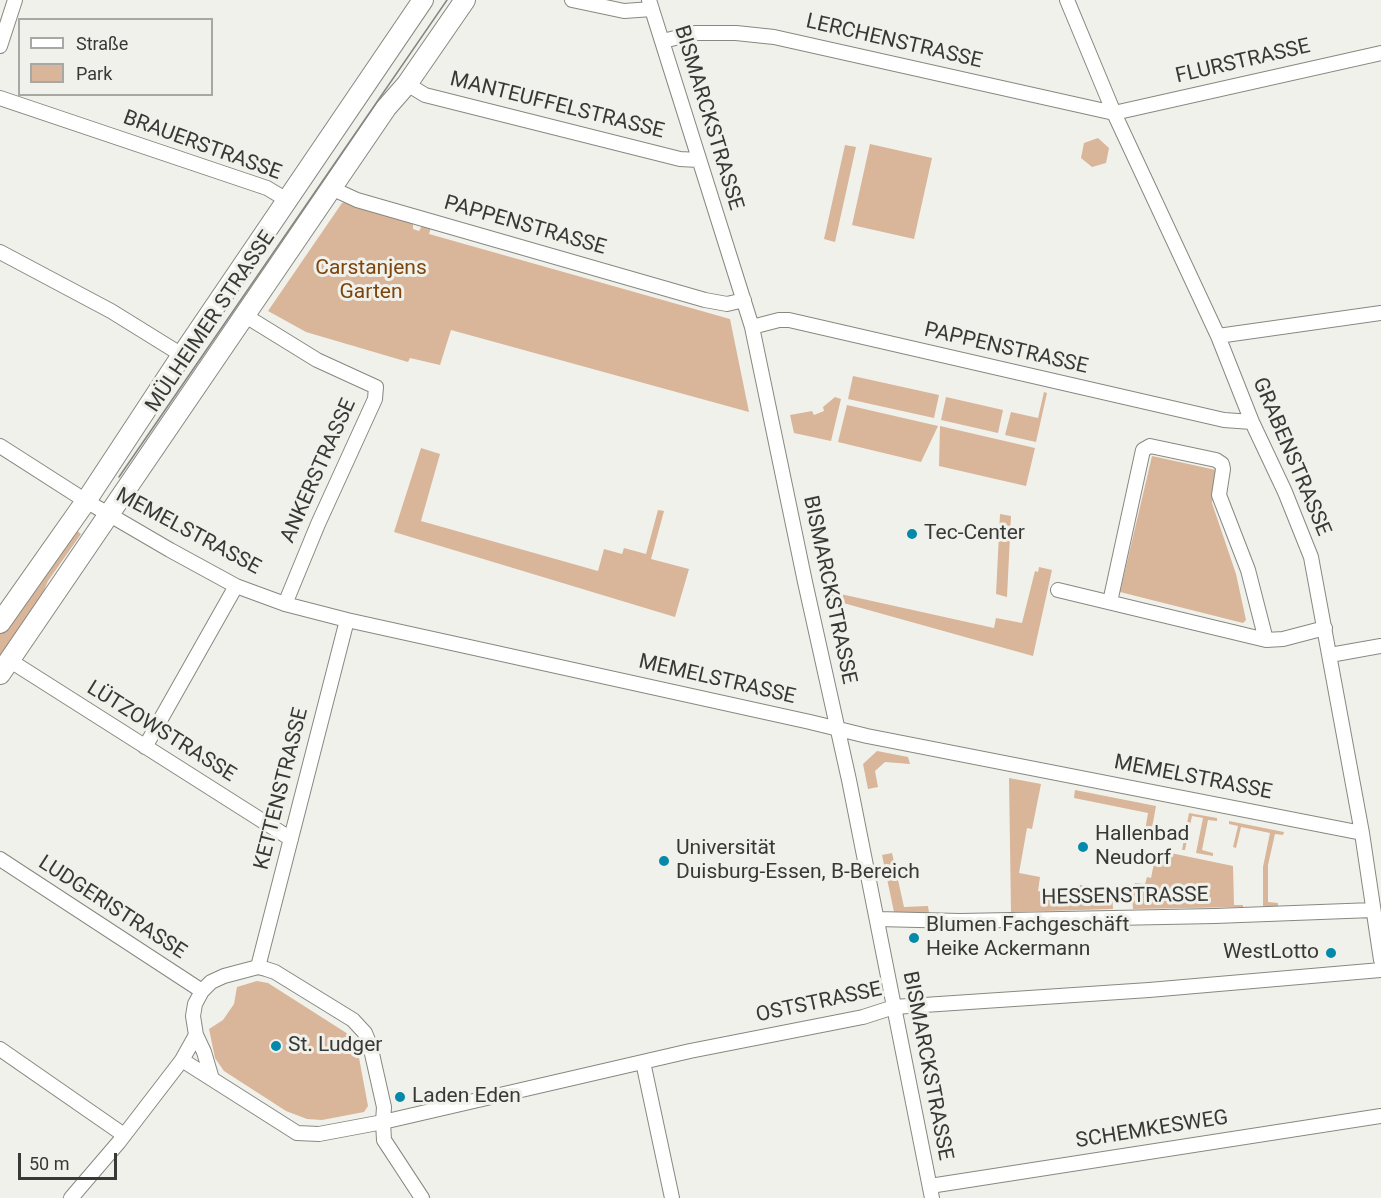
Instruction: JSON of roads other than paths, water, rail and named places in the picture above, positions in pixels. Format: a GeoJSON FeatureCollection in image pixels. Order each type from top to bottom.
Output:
{"type":"FeatureCollection","features":[{"type":"Feature","properties":{"kind":"main road","name":"MÜLHEIMER STRASSE"},"geometry":{"type":"LineString","coordinates":[[0,623],[86,501],[182,355],[423,0]]}},
{"type":"Feature","properties":{"kind":"main road","name":"MÜLHEIMER STRASSE"},"geometry":{"type":"LineString","coordinates":[[5,667],[244,315],[336,191],[386,108],[407,84],[465,0]]}},
{"type":"Feature","properties":{"kind":"street"},"geometry":{"type":"LineString","coordinates":[[0,46],[15,0]]}},
{"type":"Feature","properties":{"kind":"street"},"geometry":{"type":"LineString","coordinates":[[572,0],[624,11],[651,4]]}},
{"type":"Feature","properties":{"kind":"street","name":"GRABENSTRASSE"},"geometry":{"type":"LineString","coordinates":[[1067,0],[1114,113],[1218,336],[1252,422],[1285,492],[1311,557],[1362,833],[1381,960]]}},
{"type":"Feature","properties":{"kind":"street","name":"BISMARCKSTRASSE"},"geometry":{"type":"LineString","coordinates":[[651,4],[752,327],[877,919],[931,1192]]}},
{"type":"Feature","properties":{"kind":"street","name":"LERCHENSTRASSE"},"geometry":{"type":"LineString","coordinates":[[663,41],[695,33],[736,33],[774,37],[1114,113]]}},
{"type":"Feature","properties":{"kind":"street","name":"FLURSTRASSE"},"geometry":{"type":"LineString","coordinates":[[1114,113],[1381,53]]}},
{"type":"Feature","properties":{"kind":"street","name":"MANTEUFFELSTRASSE"},"geometry":{"type":"LineString","coordinates":[[407,84],[425,95],[680,159],[698,160]]}},
{"type":"Feature","properties":{"kind":"street","name":"BRAUERSTRASSE"},"geometry":{"type":"LineString","coordinates":[[0,98],[257,184],[287,200]]}},
{"type":"Feature","properties":{"kind":"street","name":"PAPPENSTRASSE"},"geometry":{"type":"LineString","coordinates":[[336,191],[357,200],[705,300],[728,304],[744,300]]}},
{"type":"Feature","properties":{"kind":"street"},"geometry":{"type":"LineString","coordinates":[[0,252],[111,311],[182,355]]}},
{"type":"Feature","properties":{"kind":"street"},"geometry":{"type":"LineString","coordinates":[[1218,336],[1381,313]]}},
{"type":"Feature","properties":{"kind":"street","name":"ANKERSTRASSE"},"geometry":{"type":"LineString","coordinates":[[244,315],[317,360],[376,387],[375,399],[318,524],[285,604]]}},
{"type":"Feature","properties":{"kind":"street","name":"PAPPENSTRASSE"},"geometry":{"type":"LineString","coordinates":[[752,327],[779,320],[789,320],[1224,420],[1252,422]]}},
{"type":"Feature","properties":{"kind":"street","name":"MEMELSTRASSE"},"geometry":{"type":"LineString","coordinates":[[0,446],[86,501],[170,550],[236,586],[285,604],[347,620],[837,729],[1362,833]]}},
{"type":"Feature","properties":{"kind":"street"},"geometry":{"type":"LineString","coordinates":[[1110,602],[1143,450],[1150,446],[1216,460],[1223,469],[1219,495],[1248,570],[1266,640]]}},
{"type":"Feature","properties":{"kind":"street"},"geometry":{"type":"LineString","coordinates":[[145,747],[236,586]]}},
{"type":"Feature","properties":{"kind":"street"},"geometry":{"type":"LineString","coordinates":[[1058,590],[1266,640],[1283,639],[1325,628]]}},
{"type":"Feature","properties":{"kind":"street","name":"KETTENSTRASSE"},"geometry":{"type":"LineString","coordinates":[[258,967],[347,620]]}},
{"type":"Feature","properties":{"kind":"street"},"geometry":{"type":"LineString","coordinates":[[1330,654],[1381,645]]}},
{"type":"Feature","properties":{"kind":"street","name":"LÜTZOWSTRASSE"},"geometry":{"type":"LineString","coordinates":[[5,667],[145,747],[291,839]]}},
{"type":"Feature","properties":{"kind":"street","name":"LUDGERISTRASSE"},"geometry":{"type":"LineString","coordinates":[[0,859],[202,991]]}},
{"type":"Feature","properties":{"kind":"street","name":"HESSENSTRASSE"},"geometry":{"type":"LineString","coordinates":[[877,919],[960,921],[1373,910]]}},
{"type":"Feature","properties":{"kind":"street"},"geometry":{"type":"LineString","coordinates":[[212,1079],[196,1035],[193,1016],[195,1004],[202,991],[211,982],[224,976],[258,967],[275,972],[353,1020],[365,1033],[370,1045],[384,1107],[384,1140],[422,1198]]}},
{"type":"Feature","properties":{"kind":"street","name":"OSTSTRASSE"},"geometry":{"type":"LineString","coordinates":[[383,1122],[643,1062],[863,1017],[894,1007],[1149,990],[1375,970]]}},
{"type":"Feature","properties":{"kind":"street"},"geometry":{"type":"LineString","coordinates":[[71,1198],[84,1185],[182,1060],[196,1035]]}},
{"type":"Feature","properties":{"kind":"street"},"geometry":{"type":"LineString","coordinates":[[0,1049],[124,1135]]}},
{"type":"Feature","properties":{"kind":"street"},"geometry":{"type":"LineString","coordinates":[[182,1060],[297,1133],[319,1134],[383,1122]]}},
{"type":"Feature","properties":{"kind":"street"},"geometry":{"type":"LineString","coordinates":[[643,1062],[672,1198]]}},
{"type":"Feature","properties":{"kind":"street","name":"SCHEMKESWEG"},"geometry":{"type":"LineString","coordinates":[[931,1192],[1381,1116]]}},
{"type":"Feature","properties":{"kind":"tram line"},"geometry":{"type":"LineString","coordinates":[[119,477],[447,0]]}},
{"type":"Feature","properties":{"kind":"place","name":"Tec-Center"},"geometry":{"type":"Point","coordinates":[912,534]}},
{"type":"Feature","properties":{"kind":"place","name":"Hallenbad Neudorf"},"geometry":{"type":"Point","coordinates":[1083,847]}},
{"type":"Feature","properties":{"kind":"place","name":"Universität Duisburg-Essen, B-Bereich"},"geometry":{"type":"Point","coordinates":[664,861]}},
{"type":"Feature","properties":{"kind":"place","name":"Blumen Fachgeschäft Heike Ackermann"},"geometry":{"type":"Point","coordinates":[914,938]}},
{"type":"Feature","properties":{"kind":"place","name":"WestLotto"},"geometry":{"type":"Point","coordinates":[1331,953]}},
{"type":"Feature","properties":{"kind":"place","name":"St. Ludger"},"geometry":{"type":"Point","coordinates":[276,1046]}},
{"type":"Feature","properties":{"kind":"place","name":"Laden Eden"},"geometry":{"type":"Point","coordinates":[400,1097]}},
{"type":"Feature","properties":{"kind":"park label","name":"Carstanjens Garten"},"geometry":{"type":"Point","coordinates":[371,281]}}]}
